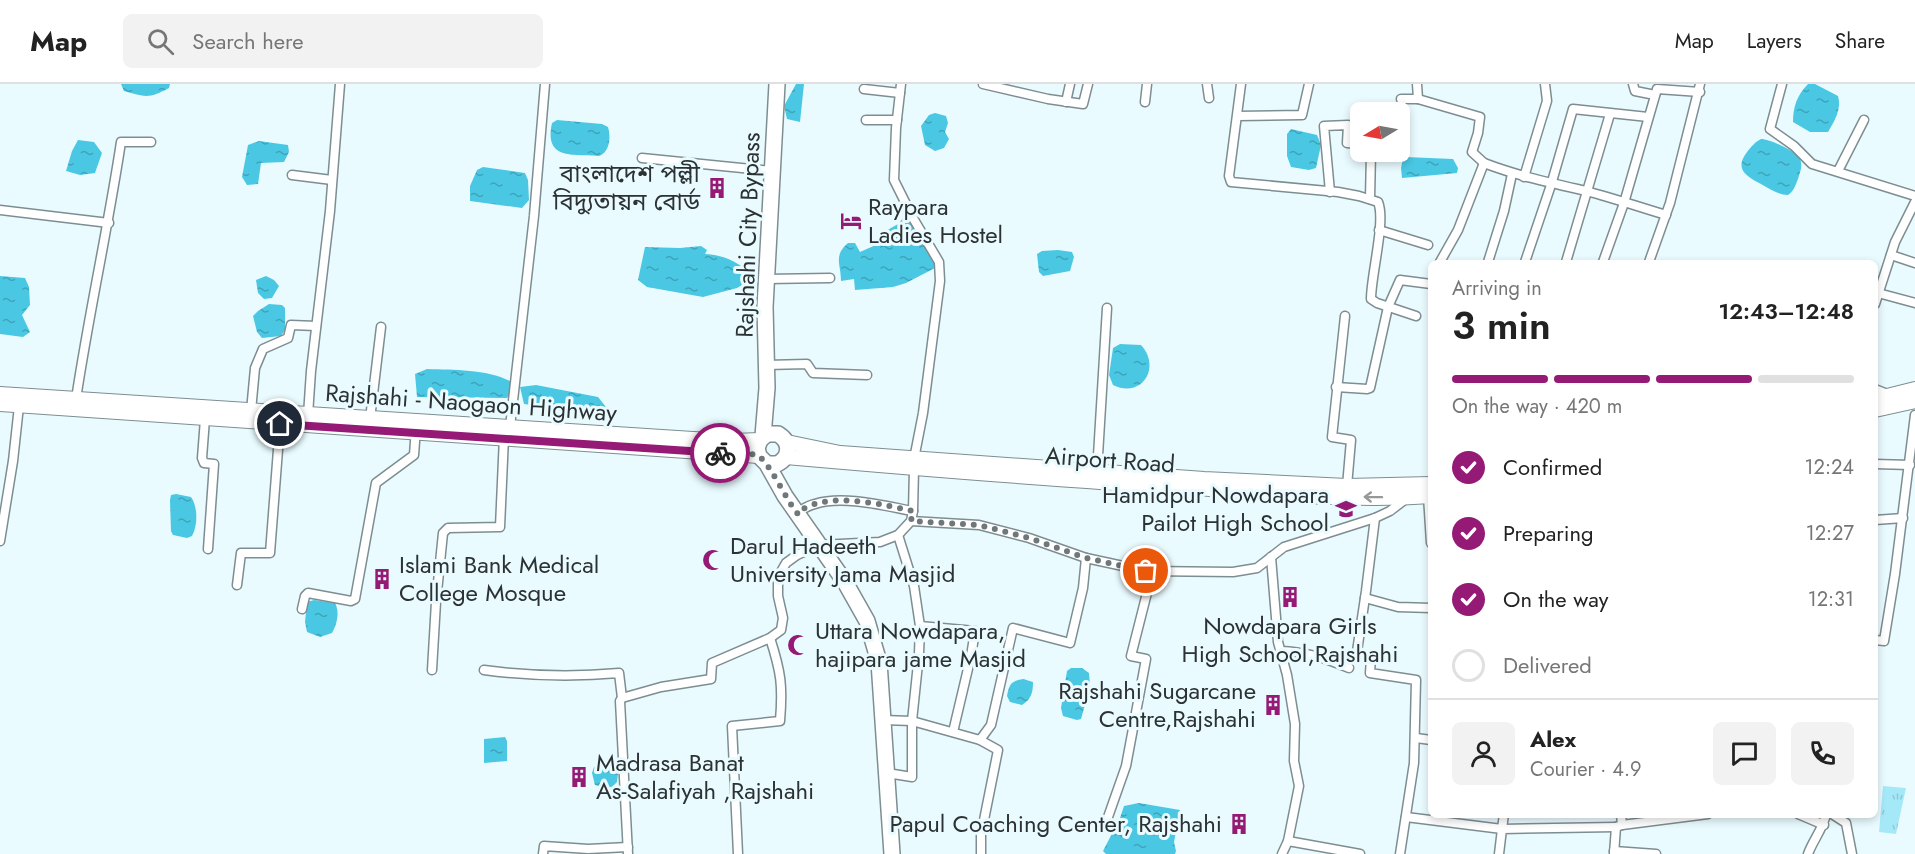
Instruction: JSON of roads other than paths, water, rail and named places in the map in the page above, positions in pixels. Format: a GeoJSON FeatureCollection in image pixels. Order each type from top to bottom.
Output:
{"type":"FeatureCollection","features":[{"type":"Feature","properties":{"kind":"highway","name":"Rajshahi City Bypass"},"geometry":{"type":"LineString","coordinates":[[767,388],[766,279],[777,84]]}},
{"type":"Feature","properties":{"kind":"highway"},"geometry":{"type":"LineString","coordinates":[[767,388],[761,438],[757,448],[777,453]]}},
{"type":"Feature","properties":{"kind":"highway"},"geometry":{"type":"LineString","coordinates":[[767,388],[777,453]]}},
{"type":"Feature","properties":{"kind":"highway"},"geometry":{"type":"LineString","coordinates":[[761,438],[772,433],[785,496],[845,582],[867,621],[879,662],[892,854]]}},
{"type":"Feature","properties":{"kind":"main road"},"geometry":{"type":"LineString","coordinates":[[1878,398],[1915,389]]}},
{"type":"Feature","properties":{"kind":"main road","name":"Rajshahi - Naogaon Highway"},"geometry":{"type":"LineString","coordinates":[[0,394],[370,419],[416,427]]}},
{"type":"Feature","properties":{"kind":"main road"},"geometry":{"type":"LineString","coordinates":[[1878,409],[1915,401]]}},
{"type":"Feature","properties":{"kind":"main road","name":"Rajshahi - Naogaon Highway"},"geometry":{"type":"LineString","coordinates":[[0,404],[280,424],[416,427],[733,441],[761,438]]}},
{"type":"Feature","properties":{"kind":"main road","name":"Rajshahi - Naogaon Highway"},"geometry":{"type":"LineString","coordinates":[[507,432],[777,453]]}},
{"type":"Feature","properties":{"kind":"main road","name":"Airport Road"},"geometry":{"type":"LineString","coordinates":[[777,453],[840,453],[914,464],[1321,497],[1408,498],[1428,493]]}},
{"type":"Feature","properties":{"kind":"main road","name":"Airport Road"},"geometry":{"type":"LineString","coordinates":[[914,464],[1097,472],[1428,492]]}},
{"type":"Feature","properties":{"kind":"street"},"geometry":{"type":"LineString","coordinates":[[308,415],[340,84]]}},
{"type":"Feature","properties":{"kind":"street"},"geometry":{"type":"LineString","coordinates":[[432,670],[442,533],[448,528],[500,527],[507,432],[534,216],[545,84]]}},
{"type":"Feature","properties":{"kind":"street"},"geometry":{"type":"LineString","coordinates":[[983,84],[1013,87],[1066,102],[1083,104],[1088,84]]}},
{"type":"Feature","properties":{"kind":"street"},"geometry":{"type":"LineString","coordinates":[[1066,102],[1070,84]]}},
{"type":"Feature","properties":{"kind":"street"},"geometry":{"type":"LineString","coordinates":[[1145,102],[1147,84]]}},
{"type":"Feature","properties":{"kind":"street"},"geometry":{"type":"LineString","coordinates":[[1207,84],[1209,98]]}},
{"type":"Feature","properties":{"kind":"street"},"geometry":{"type":"LineString","coordinates":[[1241,84],[1229,176],[1231,182],[1359,196],[1380,204],[1371,299],[1416,316]]}},
{"type":"Feature","properties":{"kind":"street"},"geometry":{"type":"LineString","coordinates":[[1238,116],[1302,115],[1309,84]]}},
{"type":"Feature","properties":{"kind":"street"},"geometry":{"type":"LineString","coordinates":[[1418,84],[1418,99]]}},
{"type":"Feature","properties":{"kind":"street"},"geometry":{"type":"LineString","coordinates":[[1524,177],[1547,101],[1545,84]]}},
{"type":"Feature","properties":{"kind":"street"},"geometry":{"type":"LineString","coordinates":[[1634,84],[1635,91],[1655,95]]}},
{"type":"Feature","properties":{"kind":"street"},"geometry":{"type":"LineString","coordinates":[[1782,84],[1770,129],[1794,146],[1812,164],[1915,196]]}},
{"type":"Feature","properties":{"kind":"street"},"geometry":{"type":"LineString","coordinates":[[1604,260],[1624,203],[1657,89],[1700,88],[1666,215],[1650,260]]}},
{"type":"Feature","properties":{"kind":"street"},"geometry":{"type":"LineString","coordinates":[[622,698],[661,687],[711,679],[712,663],[770,638],[781,630],[783,618],[778,596],[778,578],[786,563],[797,555],[819,545],[880,542],[898,535],[911,521],[914,464],[940,281],[939,262],[894,180],[901,89],[864,89]]}},
{"type":"Feature","properties":{"kind":"street"},"geometry":{"type":"LineString","coordinates":[[1401,99],[1418,99],[1480,117],[1472,152],[1484,162],[1512,174],[1587,192],[1666,215]]}},
{"type":"Feature","properties":{"kind":"street"},"geometry":{"type":"LineString","coordinates":[[1526,260],[1573,109],[1648,117]]}},
{"type":"Feature","properties":{"kind":"street"},"geometry":{"type":"LineString","coordinates":[[1567,260],[1610,114]]}},
{"type":"Feature","properties":{"kind":"street"},"geometry":{"type":"LineString","coordinates":[[867,120],[897,120]]}},
{"type":"Feature","properties":{"kind":"street"},"geometry":{"type":"LineString","coordinates":[[1838,171],[1864,120]]}},
{"type":"Feature","properties":{"kind":"street"},"geometry":{"type":"LineString","coordinates":[[1330,192],[1324,126],[1348,125],[1347,143],[1350,143]]}},
{"type":"Feature","properties":{"kind":"street"},"geometry":{"type":"LineString","coordinates":[[76,399],[85,338],[109,223],[121,142],[151,142]]}},
{"type":"Feature","properties":{"kind":"street"},"geometry":{"type":"LineString","coordinates":[[642,158],[772,171]]}},
{"type":"Feature","properties":{"kind":"street"},"geometry":{"type":"LineString","coordinates":[[1370,200],[1371,162]]}},
{"type":"Feature","properties":{"kind":"street"},"geometry":{"type":"LineString","coordinates":[[1441,260],[1458,230],[1484,162]]}},
{"type":"Feature","properties":{"kind":"street"},"geometry":{"type":"LineString","coordinates":[[1489,260],[1504,211],[1512,174]]}},
{"type":"Feature","properties":{"kind":"street"},"geometry":{"type":"LineString","coordinates":[[292,175],[332,180]]}},
{"type":"Feature","properties":{"kind":"street"},"geometry":{"type":"LineString","coordinates":[[1915,202],[1912,217],[1891,255],[1878,293],[1915,303]]}},
{"type":"Feature","properties":{"kind":"street"},"geometry":{"type":"LineString","coordinates":[[0,210],[109,223]]}},
{"type":"Feature","properties":{"kind":"street"},"geometry":{"type":"LineString","coordinates":[[1379,230],[1428,245]]}},
{"type":"Feature","properties":{"kind":"street"},"geometry":{"type":"LineString","coordinates":[[1891,255],[1915,263]]}},
{"type":"Feature","properties":{"kind":"street"},"geometry":{"type":"LineString","coordinates":[[766,279],[830,278]]}},
{"type":"Feature","properties":{"kind":"street"},"geometry":{"type":"LineString","coordinates":[[1336,387],[1370,388],[1388,307],[1400,280],[1428,282]]}},
{"type":"Feature","properties":{"kind":"street"},"geometry":{"type":"LineString","coordinates":[[1097,472],[1107,308]]}},
{"type":"Feature","properties":{"kind":"street"},"geometry":{"type":"LineString","coordinates":[[1345,316],[1332,437],[1351,440],[1347,486]]}},
{"type":"Feature","properties":{"kind":"street"},"geometry":{"type":"LineString","coordinates":[[251,411],[255,368],[263,349],[288,338],[291,325],[316,326]]}},
{"type":"Feature","properties":{"kind":"street"},"geometry":{"type":"LineString","coordinates":[[370,419],[381,327]]}},
{"type":"Feature","properties":{"kind":"street"},"geometry":{"type":"LineString","coordinates":[[766,365],[807,364],[813,373],[867,375]]}},
{"type":"Feature","properties":{"kind":"street"},"geometry":{"type":"LineString","coordinates":[[1878,390],[1890,396]]}},
{"type":"Feature","properties":{"kind":"street"},"geometry":{"type":"LineString","coordinates":[[0,541],[19,406]]}},
{"type":"Feature","properties":{"kind":"street"},"geometry":{"type":"LineString","coordinates":[[1878,640],[1884,641],[1903,519],[1915,415]]}},
{"type":"Feature","properties":{"kind":"street"},"geometry":{"type":"LineString","coordinates":[[205,419],[202,458],[204,463],[214,464],[208,549]]}},
{"type":"Feature","properties":{"kind":"street"},"geometry":{"type":"LineString","coordinates":[[237,585],[241,553],[270,553],[280,424]]}},
{"type":"Feature","properties":{"kind":"street"},"geometry":{"type":"LineString","coordinates":[[302,609],[308,593],[351,601],[355,599],[376,483],[414,455],[416,427]]}},
{"type":"Feature","properties":{"kind":"street"},"geometry":{"type":"LineString","coordinates":[[1878,464],[1910,465]]}},
{"type":"Feature","properties":{"kind":"street"},"geometry":{"type":"LineString","coordinates":[[911,521],[979,525],[1029,538],[1086,558],[1146,571],[1233,572],[1257,568],[1284,547],[1375,518],[1408,498]]}},
{"type":"Feature","properties":{"kind":"street"},"geometry":{"type":"LineString","coordinates":[[798,513],[814,504],[832,501],[874,504],[913,511]]}},
{"type":"Feature","properties":{"kind":"street"},"geometry":{"type":"LineString","coordinates":[[1375,518],[1356,658],[1371,658],[1370,673],[1416,680],[1414,763],[1400,854]]}},
{"type":"Feature","properties":{"kind":"street"},"geometry":{"type":"LineString","coordinates":[[1878,520],[1903,519]]}},
{"type":"Feature","properties":{"kind":"street"},"geometry":{"type":"LineString","coordinates":[[887,773],[912,777],[912,721],[919,654],[920,626],[914,586],[898,535]]}},
{"type":"Feature","properties":{"kind":"street"},"geometry":{"type":"LineString","coordinates":[[1271,557],[1278,642],[1287,675],[1295,724],[1294,761],[1299,786],[1282,854]]}},
{"type":"Feature","properties":{"kind":"street"},"geometry":{"type":"LineString","coordinates":[[980,740],[991,725],[1013,628],[1070,643],[1083,588],[1086,558]]}},
{"type":"Feature","properties":{"kind":"street"},"geometry":{"type":"LineString","coordinates":[[1108,816],[1126,765],[1146,659],[1131,656],[1149,585],[1146,571]]}},
{"type":"Feature","properties":{"kind":"street"},"geometry":{"type":"LineString","coordinates":[[1365,598],[1398,607],[1428,608]]}},
{"type":"Feature","properties":{"kind":"street"},"geometry":{"type":"LineString","coordinates":[[920,626],[975,631],[953,732]]}},
{"type":"Feature","properties":{"kind":"street"},"geometry":{"type":"LineString","coordinates":[[738,854],[732,726],[780,721],[783,688],[779,665],[770,638]]}},
{"type":"Feature","properties":{"kind":"street"},"geometry":{"type":"LineString","coordinates":[[1280,651],[1303,651],[1349,668]]}},
{"type":"Feature","properties":{"kind":"street"},"geometry":{"type":"LineString","coordinates":[[484,670],[510,674],[592,676],[619,673],[628,850],[544,846],[543,854]]}},
{"type":"Feature","properties":{"kind":"street"},"geometry":{"type":"LineString","coordinates":[[883,720],[912,721],[980,740],[998,750],[981,835],[981,854]]}},
{"type":"Feature","properties":{"kind":"street"},"geometry":{"type":"LineString","coordinates":[[1416,738],[1428,740]]}},
{"type":"Feature","properties":{"kind":"street"},"geometry":{"type":"LineString","coordinates":[[1406,817],[1502,829],[1619,826],[1678,818]]}},
{"type":"Feature","properties":{"kind":"street"},"geometry":{"type":"LineString","coordinates":[[1499,854],[1503,818]]}},
{"type":"Feature","properties":{"kind":"street"},"geometry":{"type":"LineString","coordinates":[[1620,818],[1614,853],[1656,854]]}},
{"type":"Feature","properties":{"kind":"street"},"geometry":{"type":"LineString","coordinates":[[1807,818],[1824,825]]}},
{"type":"Feature","properties":{"kind":"street"},"geometry":{"type":"LineString","coordinates":[[1808,854],[1813,841],[1824,825],[1825,818]]}},
{"type":"Feature","properties":{"kind":"street"},"geometry":{"type":"LineString","coordinates":[[1838,818],[1846,823],[1852,854]]}},
{"type":"Feature","properties":{"kind":"street"},"geometry":{"type":"LineString","coordinates":[[1287,841],[1360,854]]}},
{"type":"Feature","properties":{"kind":"water"},"geometry":{"type":"Polygon","coordinates":[[[121,84],[170,84],[169,88],[162,92],[147,96],[124,91],[121,84]]]}},
{"type":"Feature","properties":{"kind":"water"},"geometry":{"type":"Polygon","coordinates":[[[796,84],[804,84],[800,122],[787,119],[784,106],[796,84]]]}},
{"type":"Feature","properties":{"kind":"water"},"geometry":{"type":"Polygon","coordinates":[[[1808,84],[1815,84],[1838,96],[1838,110],[1828,132],[1810,132],[1793,122],[1796,102],[1808,84]]]}},
{"type":"Feature","properties":{"kind":"water"},"geometry":{"type":"Polygon","coordinates":[[[935,113],[946,116],[948,123],[945,132],[949,139],[944,148],[935,151],[925,145],[921,126],[929,115],[935,113]]]}},
{"type":"Feature","properties":{"kind":"water"},"geometry":{"type":"Polygon","coordinates":[[[557,120],[602,124],[608,127],[607,148],[599,156],[562,153],[552,143],[552,123],[557,120]]]}},
{"type":"Feature","properties":{"kind":"water"},"geometry":{"type":"Polygon","coordinates":[[[1291,129],[1317,135],[1321,145],[1316,168],[1309,170],[1291,167],[1287,156],[1287,134],[1291,129]]]}},
{"type":"Feature","properties":{"kind":"water"},"geometry":{"type":"Polygon","coordinates":[[[1761,139],[1782,146],[1800,159],[1798,179],[1788,195],[1771,190],[1751,178],[1742,167],[1743,158],[1747,152],[1761,139]]]}},
{"type":"Feature","properties":{"kind":"water"},"geometry":{"type":"Polygon","coordinates":[[[78,140],[94,142],[102,153],[95,173],[80,175],[66,171],[78,140]]]}},
{"type":"Feature","properties":{"kind":"water"},"geometry":{"type":"Polygon","coordinates":[[[259,141],[288,145],[289,152],[284,162],[261,163],[258,184],[247,185],[242,177],[248,145],[259,141]]]}},
{"type":"Feature","properties":{"kind":"water"},"geometry":{"type":"Polygon","coordinates":[[[1410,157],[1453,159],[1458,168],[1457,173],[1402,178],[1402,162],[1410,162],[1410,157]]]}},
{"type":"Feature","properties":{"kind":"water"},"geometry":{"type":"Polygon","coordinates":[[[483,167],[525,173],[528,180],[529,200],[522,208],[470,201],[470,186],[477,170],[483,167]]]}},
{"type":"Feature","properties":{"kind":"water"},"geometry":{"type":"Polygon","coordinates":[[[905,216],[928,247],[935,268],[893,287],[855,290],[854,279],[841,281],[839,256],[843,248],[848,243],[855,243],[860,252],[878,244],[887,237],[886,231],[898,224],[905,216]]]}},
{"type":"Feature","properties":{"kind":"water"},"geometry":{"type":"Polygon","coordinates":[[[701,246],[707,250],[705,254],[729,259],[750,272],[749,281],[737,288],[703,297],[647,287],[638,280],[645,247],[701,246]]]}},
{"type":"Feature","properties":{"kind":"water"},"geometry":{"type":"Polygon","coordinates":[[[1042,251],[1072,252],[1074,257],[1070,271],[1043,276],[1039,272],[1037,254],[1042,251]]]}},
{"type":"Feature","properties":{"kind":"water"},"geometry":{"type":"Polygon","coordinates":[[[0,276],[25,278],[29,287],[30,305],[22,315],[30,332],[23,337],[0,334],[0,276]]]}},
{"type":"Feature","properties":{"kind":"water"},"geometry":{"type":"Polygon","coordinates":[[[266,276],[279,286],[272,298],[264,299],[258,293],[256,280],[266,276]]]}},
{"type":"Feature","properties":{"kind":"water"},"geometry":{"type":"Polygon","coordinates":[[[269,304],[282,305],[285,308],[285,330],[281,336],[262,338],[257,332],[253,316],[269,304]]]}},
{"type":"Feature","properties":{"kind":"water"},"geometry":{"type":"Polygon","coordinates":[[[1120,344],[1141,345],[1147,354],[1149,371],[1140,385],[1123,388],[1113,385],[1109,375],[1113,348],[1120,344]]]}},
{"type":"Feature","properties":{"kind":"water"},"geometry":{"type":"Polygon","coordinates":[[[427,369],[491,374],[510,381],[510,393],[507,398],[417,397],[415,374],[427,369]]]}},
{"type":"Feature","properties":{"kind":"water"},"geometry":{"type":"Polygon","coordinates":[[[536,385],[598,397],[606,407],[602,415],[524,404],[520,387],[536,385]]]}},
{"type":"Feature","properties":{"kind":"water"},"geometry":{"type":"Polygon","coordinates":[[[171,495],[191,497],[195,506],[195,527],[192,536],[187,538],[173,535],[171,531],[170,500],[171,495]]]}},
{"type":"Feature","properties":{"kind":"water"},"geometry":{"type":"Polygon","coordinates":[[[314,600],[335,603],[337,618],[332,633],[320,637],[307,632],[305,622],[307,602],[314,600]]]}},
{"type":"Feature","properties":{"kind":"water"},"geometry":{"type":"Polygon","coordinates":[[[1071,668],[1082,668],[1089,673],[1090,687],[1081,719],[1077,720],[1063,716],[1061,708],[1067,671],[1071,668]]]}},
{"type":"Feature","properties":{"kind":"water"},"geometry":{"type":"Polygon","coordinates":[[[1023,679],[1033,682],[1032,693],[1022,705],[1010,702],[1007,696],[1010,686],[1013,682],[1023,679]]]}},
{"type":"Feature","properties":{"kind":"water"},"geometry":{"type":"Polygon","coordinates":[[[505,737],[507,761],[484,763],[484,739],[505,737]]]}},
{"type":"Feature","properties":{"kind":"water"},"geometry":{"type":"Polygon","coordinates":[[[602,764],[611,767],[618,774],[617,782],[612,787],[595,785],[592,773],[594,767],[602,764]]]}},
{"type":"Feature","properties":{"kind":"water"},"geometry":{"type":"Polygon","coordinates":[[[1139,803],[1180,810],[1174,842],[1175,854],[1106,854],[1103,851],[1124,806],[1139,803]]]}},
{"type":"Feature","properties":{"kind":"place","name":"বাংলাদেশ পল্লী বিদ্যুতায়ন বোর্ড"},"geometry":{"type":"Point","coordinates":[717,188]}},
{"type":"Feature","properties":{"kind":"place","name":"Raypara Ladies Hostel"},"geometry":{"type":"Point","coordinates":[851,221]}},
{"type":"Feature","properties":{"kind":"place","name":"Hamidpur Nowdapara Pailot High School"},"geometry":{"type":"Point","coordinates":[1346,509]}},
{"type":"Feature","properties":{"kind":"place","name":"Darul Hadeeth University Jama Masjid"},"geometry":{"type":"Point","coordinates":[713,560]}},
{"type":"Feature","properties":{"kind":"place","name":"Islami Bank Medical College Mosque"},"geometry":{"type":"Point","coordinates":[382,579]}},
{"type":"Feature","properties":{"kind":"place","name":"Nowdapara Girls High School,Rajshahi"},"geometry":{"type":"Point","coordinates":[1290,597]}},
{"type":"Feature","properties":{"kind":"place","name":"Uttara Nowdapara, hajipara jame Masjid"},"geometry":{"type":"Point","coordinates":[798,645]}},
{"type":"Feature","properties":{"kind":"place","name":"Rajshahi Sugarcane Centre,Rajshahi"},"geometry":{"type":"Point","coordinates":[1273,705]}},
{"type":"Feature","properties":{"kind":"place","name":"Madrasa Banat As-Salafiyah ,Rajshahi"},"geometry":{"type":"Point","coordinates":[579,777]}},
{"type":"Feature","properties":{"kind":"place","name":"Papul Coaching Center, Rajshahi"},"geometry":{"type":"Point","coordinates":[1239,824]}}]}
